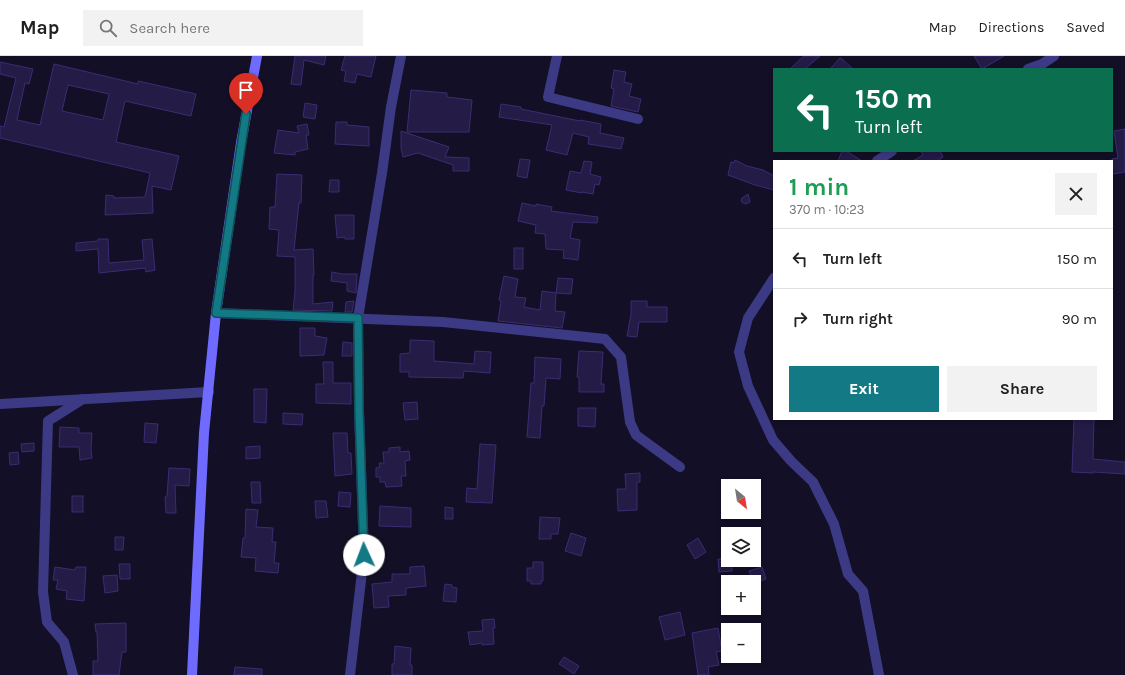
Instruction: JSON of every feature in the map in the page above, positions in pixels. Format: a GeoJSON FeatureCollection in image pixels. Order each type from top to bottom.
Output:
{"type":"FeatureCollection","features":[{"type":"Feature","properties":{"kind":"main road"},"geometry":{"type":"LineString","coordinates":[[192,675],[204,433],[216,313],[241,143],[257,56]]}},
{"type":"Feature","properties":{"kind":"street"},"geometry":{"type":"LineString","coordinates":[[350,675],[364,555],[359,410],[358,318],[382,173],[391,107],[401,56]]}},
{"type":"Feature","properties":{"kind":"street"},"geometry":{"type":"LineString","coordinates":[[557,56],[548,97],[638,119]]}},
{"type":"Feature","properties":{"kind":"street"},"geometry":{"type":"LineString","coordinates":[[1031,68],[1042,64],[1054,56]]}},
{"type":"Feature","properties":{"kind":"street"},"geometry":{"type":"LineString","coordinates":[[878,160],[890,152]]}},
{"type":"Feature","properties":{"kind":"street"},"geometry":{"type":"LineString","coordinates":[[773,280],[748,318],[739,352],[746,379],[773,440],[791,461],[813,482],[834,524],[848,574],[863,592],[879,675]]}},
{"type":"Feature","properties":{"kind":"street"},"geometry":{"type":"LineString","coordinates":[[216,313],[442,322],[605,339],[621,357],[630,422],[636,435],[680,468]]}},
{"type":"Feature","properties":{"kind":"street"},"geometry":{"type":"LineString","coordinates":[[0,404],[209,392]]}},
{"type":"Feature","properties":{"kind":"street"},"geometry":{"type":"LineString","coordinates":[[73,675],[64,642],[47,622],[43,592],[48,421],[83,399]]}},
{"type":"Feature","properties":{"kind":"building"},"geometry":{"type":"Polygon","coordinates":[[[295,56],[326,56],[324,65],[304,60],[301,85],[291,84],[295,56]]]}},
{"type":"Feature","properties":{"kind":"building"},"geometry":{"type":"Polygon","coordinates":[[[345,56],[376,56],[371,77],[357,74],[355,83],[344,81],[346,71],[341,70],[345,56]]]}},
{"type":"Feature","properties":{"kind":"building"},"geometry":{"type":"Polygon","coordinates":[[[804,56],[820,56],[806,68],[791,68],[804,56]]]}},
{"type":"Feature","properties":{"kind":"building"},"geometry":{"type":"Polygon","coordinates":[[[974,56],[1004,56],[984,68],[981,68],[974,56]]]}},
{"type":"Feature","properties":{"kind":"building"},"geometry":{"type":"Polygon","coordinates":[[[840,58],[852,68],[831,68],[840,58]]]}},
{"type":"Feature","properties":{"kind":"building"},"geometry":{"type":"Polygon","coordinates":[[[0,62],[33,69],[29,84],[25,83],[17,120],[40,125],[54,64],[138,84],[138,81],[196,94],[191,116],[125,101],[116,142],[179,156],[171,190],[152,186],[153,213],[105,215],[106,195],[114,196],[114,198],[145,197],[150,173],[0,138],[0,126],[4,127],[16,78],[0,74],[0,62]],[[68,85],[62,111],[103,120],[109,94],[68,85]]]}},
{"type":"Feature","properties":{"kind":"building"},"geometry":{"type":"Polygon","coordinates":[[[614,70],[626,72],[624,82],[632,84],[629,96],[641,99],[638,112],[611,106],[614,89],[611,88],[614,70]]]}},
{"type":"Feature","properties":{"kind":"building"},"geometry":{"type":"Polygon","coordinates":[[[411,90],[447,93],[447,97],[472,100],[469,132],[407,132],[411,90]]]}},
{"type":"Feature","properties":{"kind":"building"},"geometry":{"type":"Polygon","coordinates":[[[305,103],[317,105],[315,119],[303,117],[305,103]]]}},
{"type":"Feature","properties":{"kind":"building"},"geometry":{"type":"Polygon","coordinates":[[[501,104],[601,124],[600,133],[624,138],[621,149],[588,144],[589,137],[573,133],[567,155],[546,150],[552,125],[499,117],[501,104]]]}},
{"type":"Feature","properties":{"kind":"building"},"geometry":{"type":"Polygon","coordinates":[[[336,122],[347,122],[347,125],[369,127],[369,146],[335,144],[336,122]]]}},
{"type":"Feature","properties":{"kind":"building"},"geometry":{"type":"Polygon","coordinates":[[[307,124],[309,135],[306,135],[308,149],[295,152],[295,155],[274,153],[278,130],[299,133],[297,126],[307,124]]]}},
{"type":"Feature","properties":{"kind":"building"},"geometry":{"type":"Polygon","coordinates":[[[1125,129],[1125,172],[1113,174],[1112,159],[1118,158],[1114,131],[1125,129]]]}},
{"type":"Feature","properties":{"kind":"building"},"geometry":{"type":"Polygon","coordinates":[[[401,131],[449,147],[445,157],[469,158],[469,171],[453,171],[453,165],[418,153],[403,157],[401,148],[401,131]]]}},
{"type":"Feature","properties":{"kind":"building"},"geometry":{"type":"Polygon","coordinates":[[[842,152],[848,152],[860,160],[838,160],[842,152]]]}},
{"type":"Feature","properties":{"kind":"building"},"geometry":{"type":"Polygon","coordinates":[[[922,152],[940,152],[943,157],[938,160],[915,160],[923,155],[922,152]]]}},
{"type":"Feature","properties":{"kind":"building"},"geometry":{"type":"Polygon","coordinates":[[[520,159],[530,160],[527,178],[517,176],[520,159]]]}},
{"type":"Feature","properties":{"kind":"building"},"geometry":{"type":"Polygon","coordinates":[[[735,160],[747,166],[763,170],[773,175],[773,190],[728,175],[731,162],[734,163],[735,160]]]}},
{"type":"Feature","properties":{"kind":"building"},"geometry":{"type":"Polygon","coordinates":[[[584,161],[592,162],[590,174],[601,177],[599,185],[595,184],[593,194],[566,190],[570,171],[581,173],[584,161]]]}},
{"type":"Feature","properties":{"kind":"building"},"geometry":{"type":"Polygon","coordinates":[[[277,174],[302,175],[301,203],[299,203],[294,250],[313,249],[313,304],[333,302],[332,311],[293,310],[295,292],[295,257],[277,256],[279,230],[269,229],[270,207],[275,207],[277,174]]]}},
{"type":"Feature","properties":{"kind":"building"},"geometry":{"type":"Polygon","coordinates":[[[330,180],[339,180],[339,192],[329,192],[330,180]]]}},
{"type":"Feature","properties":{"kind":"building"},"geometry":{"type":"Polygon","coordinates":[[[748,194],[750,202],[746,204],[743,203],[741,201],[742,198],[748,194]]]}},
{"type":"Feature","properties":{"kind":"building"},"geometry":{"type":"Polygon","coordinates":[[[522,203],[552,207],[551,211],[598,217],[597,223],[573,222],[570,238],[580,240],[578,260],[563,258],[564,250],[546,249],[545,234],[535,233],[536,225],[518,221],[522,203]]]}},
{"type":"Feature","properties":{"kind":"building"},"geometry":{"type":"Polygon","coordinates":[[[335,215],[354,215],[354,239],[345,239],[345,237],[337,238],[335,215]]]}},
{"type":"Feature","properties":{"kind":"building"},"geometry":{"type":"Polygon","coordinates":[[[98,239],[108,239],[109,263],[144,260],[142,240],[152,239],[155,270],[146,272],[145,268],[99,273],[98,249],[76,251],[76,243],[98,241],[98,239]]]}},
{"type":"Feature","properties":{"kind":"building"},"geometry":{"type":"Polygon","coordinates":[[[514,248],[523,248],[523,269],[514,269],[514,248]]]}},
{"type":"Feature","properties":{"kind":"building"},"geometry":{"type":"Polygon","coordinates":[[[332,272],[357,274],[356,293],[347,291],[347,283],[331,281],[332,272]]]}},
{"type":"Feature","properties":{"kind":"building"},"geometry":{"type":"Polygon","coordinates":[[[504,276],[518,279],[515,297],[526,298],[524,307],[540,310],[542,291],[556,293],[555,311],[565,312],[562,328],[498,321],[501,301],[499,300],[504,276]]]}},
{"type":"Feature","properties":{"kind":"building"},"geometry":{"type":"Polygon","coordinates":[[[558,278],[573,279],[571,294],[556,293],[558,278]]]}},
{"type":"Feature","properties":{"kind":"building"},"geometry":{"type":"Polygon","coordinates":[[[354,301],[352,312],[345,312],[346,302],[354,301]]]}},
{"type":"Feature","properties":{"kind":"building"},"geometry":{"type":"Polygon","coordinates":[[[631,301],[647,301],[647,307],[667,307],[667,322],[639,322],[637,337],[627,336],[631,314],[631,301]]]}},
{"type":"Feature","properties":{"kind":"building"},"geometry":{"type":"Polygon","coordinates":[[[300,328],[315,328],[315,336],[327,338],[324,355],[300,356],[300,328]]]}},
{"type":"Feature","properties":{"kind":"building"},"geometry":{"type":"Polygon","coordinates":[[[410,340],[434,341],[434,361],[474,364],[475,351],[491,352],[490,373],[464,371],[463,378],[409,377],[409,372],[400,372],[400,354],[410,353],[410,340]]]}},
{"type":"Feature","properties":{"kind":"building"},"geometry":{"type":"Polygon","coordinates":[[[343,342],[352,343],[352,356],[342,356],[343,342]]]}},
{"type":"Feature","properties":{"kind":"building"},"geometry":{"type":"Polygon","coordinates":[[[579,351],[603,352],[601,384],[604,384],[604,392],[579,392],[579,377],[577,377],[579,351]]]}},
{"type":"Feature","properties":{"kind":"building"},"geometry":{"type":"Polygon","coordinates":[[[535,357],[561,359],[560,379],[546,378],[540,438],[527,437],[531,383],[534,383],[535,357]]]}},
{"type":"Feature","properties":{"kind":"building"},"geometry":{"type":"Polygon","coordinates":[[[323,362],[333,362],[333,383],[351,383],[351,404],[316,403],[316,384],[324,384],[323,362]]]}},
{"type":"Feature","properties":{"kind":"building"},"geometry":{"type":"Polygon","coordinates":[[[254,389],[267,389],[266,423],[254,422],[254,389]]]}},
{"type":"Feature","properties":{"kind":"building"},"geometry":{"type":"Polygon","coordinates":[[[417,402],[418,419],[405,420],[403,403],[417,402]]]}},
{"type":"Feature","properties":{"kind":"building"},"geometry":{"type":"Polygon","coordinates":[[[578,408],[596,408],[595,427],[578,426],[578,408]]]}},
{"type":"Feature","properties":{"kind":"building"},"geometry":{"type":"Polygon","coordinates":[[[283,413],[303,414],[302,425],[283,424],[283,413]]]}},
{"type":"Feature","properties":{"kind":"building"},"geometry":{"type":"Polygon","coordinates":[[[1074,420],[1094,420],[1093,459],[1125,462],[1125,474],[1072,472],[1074,420]]]}},
{"type":"Feature","properties":{"kind":"building"},"geometry":{"type":"Polygon","coordinates":[[[145,423],[158,424],[156,443],[144,442],[145,423]]]}},
{"type":"Feature","properties":{"kind":"building"},"geometry":{"type":"Polygon","coordinates":[[[60,427],[79,428],[79,433],[92,433],[92,458],[80,460],[79,447],[59,447],[60,427]]]}},
{"type":"Feature","properties":{"kind":"building"},"geometry":{"type":"Polygon","coordinates":[[[333,433],[347,433],[348,453],[351,453],[352,474],[335,476],[333,433]]]}},
{"type":"Feature","properties":{"kind":"building"},"geometry":{"type":"Polygon","coordinates":[[[34,443],[34,451],[22,452],[21,444],[34,443]]]}},
{"type":"Feature","properties":{"kind":"building"},"geometry":{"type":"Polygon","coordinates":[[[480,444],[496,445],[492,503],[466,502],[467,488],[477,489],[480,444]]]}},
{"type":"Feature","properties":{"kind":"building"},"geometry":{"type":"Polygon","coordinates":[[[260,446],[260,458],[246,459],[246,447],[260,446]]]}},
{"type":"Feature","properties":{"kind":"building"},"geometry":{"type":"Polygon","coordinates":[[[400,447],[400,452],[409,451],[410,460],[405,461],[406,476],[401,476],[402,486],[386,487],[385,482],[380,482],[380,477],[376,477],[376,468],[380,467],[379,463],[384,463],[383,452],[389,452],[389,448],[400,447]]]}},
{"type":"Feature","properties":{"kind":"building"},"geometry":{"type":"Polygon","coordinates":[[[18,452],[19,464],[10,465],[9,453],[18,452]]]}},
{"type":"Feature","properties":{"kind":"building"},"geometry":{"type":"Polygon","coordinates":[[[169,468],[190,469],[189,486],[175,485],[176,513],[166,513],[165,497],[167,496],[169,468]]]}},
{"type":"Feature","properties":{"kind":"building"},"geometry":{"type":"Polygon","coordinates":[[[640,473],[640,482],[637,482],[637,510],[618,511],[617,489],[626,489],[625,474],[640,473]]]}},
{"type":"Feature","properties":{"kind":"building"},"geometry":{"type":"Polygon","coordinates":[[[251,482],[260,482],[261,503],[252,503],[251,482]]]}},
{"type":"Feature","properties":{"kind":"building"},"geometry":{"type":"Polygon","coordinates":[[[339,492],[351,493],[350,507],[338,506],[339,492]]]}},
{"type":"Feature","properties":{"kind":"building"},"geometry":{"type":"Polygon","coordinates":[[[72,496],[83,496],[83,512],[72,512],[72,496]]]}},
{"type":"Feature","properties":{"kind":"building"},"geometry":{"type":"Polygon","coordinates":[[[315,501],[326,501],[328,517],[316,518],[315,501]]]}},
{"type":"Feature","properties":{"kind":"building"},"geometry":{"type":"Polygon","coordinates":[[[380,506],[411,508],[411,527],[379,526],[380,506]]]}},
{"type":"Feature","properties":{"kind":"building"},"geometry":{"type":"Polygon","coordinates":[[[445,507],[453,508],[453,519],[445,519],[445,507]]]}},
{"type":"Feature","properties":{"kind":"building"},"geometry":{"type":"Polygon","coordinates":[[[246,509],[258,510],[256,527],[273,528],[272,542],[276,542],[274,563],[279,563],[278,573],[255,571],[256,558],[241,557],[243,538],[245,538],[246,509]]]}},
{"type":"Feature","properties":{"kind":"building"},"geometry":{"type":"Polygon","coordinates":[[[540,517],[560,518],[558,534],[551,534],[551,539],[539,539],[540,517]]]}},
{"type":"Feature","properties":{"kind":"building"},"geometry":{"type":"Polygon","coordinates":[[[571,533],[586,538],[581,556],[565,551],[571,533]]]}},
{"type":"Feature","properties":{"kind":"building"},"geometry":{"type":"Polygon","coordinates":[[[115,537],[124,537],[123,550],[115,550],[115,537]]]}},
{"type":"Feature","properties":{"kind":"building"},"geometry":{"type":"Polygon","coordinates":[[[698,538],[706,552],[695,559],[687,545],[698,538]]]}},
{"type":"Feature","properties":{"kind":"building"},"geometry":{"type":"Polygon","coordinates":[[[718,559],[721,559],[721,567],[732,567],[732,571],[719,572],[718,559]]]}},
{"type":"Feature","properties":{"kind":"building"},"geometry":{"type":"Polygon","coordinates":[[[533,562],[543,562],[543,581],[541,581],[541,584],[531,584],[531,581],[527,581],[527,568],[533,568],[533,562]]]}},
{"type":"Feature","properties":{"kind":"building"},"geometry":{"type":"Polygon","coordinates":[[[119,564],[130,564],[130,579],[120,579],[119,564]]]}},
{"type":"Feature","properties":{"kind":"building"},"geometry":{"type":"Polygon","coordinates":[[[424,566],[426,586],[406,588],[406,595],[388,596],[389,607],[374,608],[372,584],[392,582],[392,574],[410,574],[410,567],[424,566]]]}},
{"type":"Feature","properties":{"kind":"building"},"geometry":{"type":"Polygon","coordinates":[[[55,567],[75,570],[76,567],[86,567],[84,601],[66,599],[67,591],[56,589],[58,580],[53,580],[55,567]]]}},
{"type":"Feature","properties":{"kind":"building"},"geometry":{"type":"Polygon","coordinates":[[[762,567],[766,579],[761,581],[761,575],[751,575],[749,571],[762,567]]]}},
{"type":"Feature","properties":{"kind":"building"},"geometry":{"type":"Polygon","coordinates":[[[117,575],[118,591],[105,593],[103,576],[117,575]]]}},
{"type":"Feature","properties":{"kind":"building"},"geometry":{"type":"Polygon","coordinates":[[[445,584],[452,585],[452,587],[457,588],[456,602],[443,601],[445,584]]]}},
{"type":"Feature","properties":{"kind":"building"},"geometry":{"type":"Polygon","coordinates":[[[680,612],[685,635],[665,640],[659,617],[680,612]]]}},
{"type":"Feature","properties":{"kind":"building"},"geometry":{"type":"Polygon","coordinates":[[[494,619],[494,644],[482,645],[482,643],[470,645],[468,632],[483,631],[482,620],[494,619]]]}},
{"type":"Feature","properties":{"kind":"building"},"geometry":{"type":"Polygon","coordinates":[[[126,623],[126,652],[122,652],[119,675],[93,675],[93,661],[98,661],[97,632],[95,624],[126,623]]]}},
{"type":"Feature","properties":{"kind":"building"},"geometry":{"type":"Polygon","coordinates":[[[718,628],[721,651],[716,652],[719,665],[708,667],[709,675],[698,675],[692,633],[718,628]]]}},
{"type":"Feature","properties":{"kind":"building"},"geometry":{"type":"Polygon","coordinates":[[[395,646],[411,648],[410,665],[412,665],[412,675],[392,675],[395,646]]]}},
{"type":"Feature","properties":{"kind":"building"},"geometry":{"type":"Polygon","coordinates":[[[564,657],[579,666],[574,674],[559,664],[564,657]]]}},
{"type":"Feature","properties":{"kind":"building"},"geometry":{"type":"Polygon","coordinates":[[[235,667],[262,669],[262,675],[234,675],[235,667]]]}},
{"type":"Feature","properties":{"kind":"route"},"geometry":{"type":"LineString","coordinates":[[246,114],[216,313],[358,318],[359,410],[364,555]]}}]}
